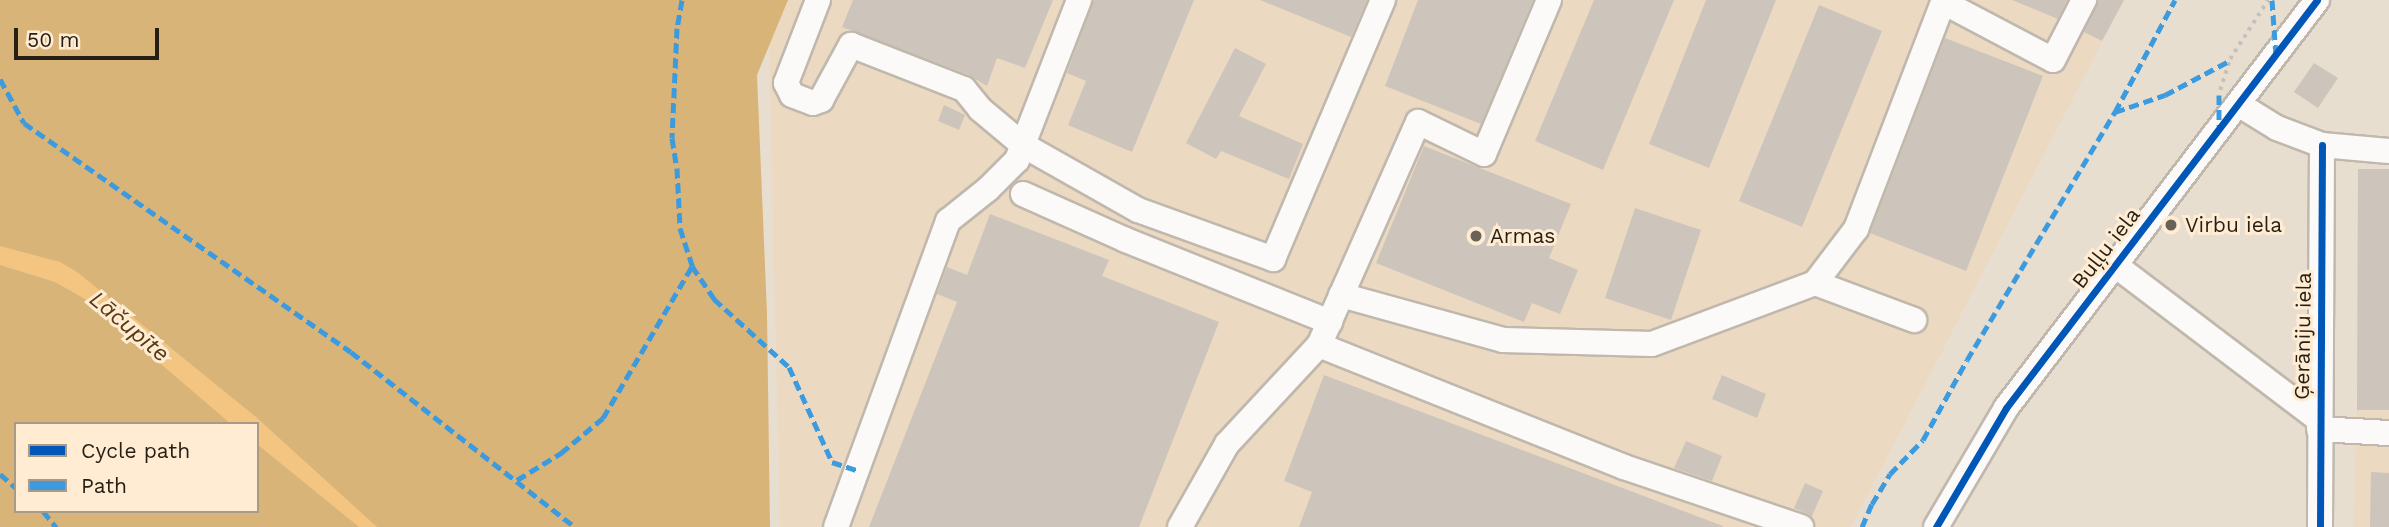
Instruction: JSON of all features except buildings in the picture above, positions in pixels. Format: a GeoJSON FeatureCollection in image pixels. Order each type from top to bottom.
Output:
{"type":"FeatureCollection","features":[{"type":"Feature","properties":{"kind":"street"},"geometry":{"type":"LineString","coordinates":[[818,0],[786,83],[792,95],[813,103],[821,100],[850,45],[964,89],[980,109],[1023,145],[1138,210],[1273,258],[1383,0]]}},
{"type":"Feature","properties":{"kind":"street"},"geometry":{"type":"LineString","coordinates":[[836,527],[948,221],[988,189],[1017,160],[1079,0]]}},
{"type":"Feature","properties":{"kind":"street"},"geometry":{"type":"LineString","coordinates":[[1180,527],[1227,444],[1319,345],[1418,122],[1484,154],[1549,0]]}},
{"type":"Feature","properties":{"kind":"street"},"geometry":{"type":"LineString","coordinates":[[1341,295],[1503,340],[1652,344],[1815,283],[1856,229],[1944,1],[2053,60],[2084,0]]}},
{"type":"Feature","properties":{"kind":"street","name":"Buļļu iela"},"geometry":{"type":"LineString","coordinates":[[1936,527],[2006,408],[2115,265],[2229,99],[2317,0]]}},
{"type":"Feature","properties":{"kind":"street"},"geometry":{"type":"LineString","coordinates":[[2229,99],[2277,128],[2322,145],[2389,150]]}},
{"type":"Feature","properties":{"kind":"street","name":"Ģerāniju iela"},"geometry":{"type":"LineString","coordinates":[[2320,527],[2322,145]]}},
{"type":"Feature","properties":{"kind":"street"},"geometry":{"type":"LineString","coordinates":[[1023,194],[1126,240],[1330,322]]}},
{"type":"Feature","properties":{"kind":"street"},"geometry":{"type":"LineString","coordinates":[[2115,265],[2319,424],[2389,433]]}},
{"type":"Feature","properties":{"kind":"street"},"geometry":{"type":"LineString","coordinates":[[1815,283],[1914,320]]}},
{"type":"Feature","properties":{"kind":"street"},"geometry":{"type":"LineString","coordinates":[[1319,345],[1624,467],[1789,525]]}},
{"type":"Feature","properties":{"kind":"path"},"geometry":{"type":"LineString","coordinates":[[2229,99],[2230,59],[2268,0]]}},
{"type":"Feature","properties":{"kind":"shaded area"},"geometry":{"type":"Polygon","coordinates":[[[0,0],[788,0],[757,75],[767,313],[770,527],[0,527],[0,0]]]}},
{"type":"Feature","properties":{"kind":"shaded area"},"geometry":{"type":"Polygon","coordinates":[[[768,0],[2124,0],[1851,527],[780,527],[768,0]]]}},
{"type":"Feature","properties":{"kind":"shaded area"},"geometry":{"type":"Polygon","coordinates":[[[2358,169],[2389,169],[2389,527],[2353,527],[2357,410],[2358,169]]]}},
{"type":"Feature","properties":{"kind":"water","name":"Lāčupīte"},"geometry":{"type":"Polygon","coordinates":[[[0,246],[60,262],[77,272],[256,417],[377,527],[359,527],[259,446],[259,422],[229,422],[85,299],[55,282],[0,265],[0,246]]]}},
{"type":"Feature","properties":{"kind":"marked path"},"geometry":{"type":"LineString","coordinates":[[682,0],[677,28],[672,138],[677,168],[680,228],[692,266],[714,299],[789,367],[832,462],[857,470]]}},
{"type":"Feature","properties":{"kind":"marked path"},"geometry":{"type":"LineString","coordinates":[[1862,527],[1890,474],[1923,440],[1967,360],[2115,112],[2175,0]]}},
{"type":"Feature","properties":{"kind":"marked path"},"geometry":{"type":"LineString","coordinates":[[2272,0],[2276,56]]}},
{"type":"Feature","properties":{"kind":"marked path"},"geometry":{"type":"LineString","coordinates":[[2115,112],[2165,95],[2229,61]]}},
{"type":"Feature","properties":{"kind":"marked path"},"geometry":{"type":"LineString","coordinates":[[0,79],[24,123],[351,352],[575,527]]}},
{"type":"Feature","properties":{"kind":"marked path"},"geometry":{"type":"LineString","coordinates":[[2219,95],[2219,126]]}},
{"type":"Feature","properties":{"kind":"marked path"},"geometry":{"type":"LineString","coordinates":[[517,480],[561,453],[603,418],[692,266]]}},
{"type":"Feature","properties":{"kind":"marked path"},"geometry":{"type":"LineString","coordinates":[[0,474],[14,486]]}},
{"type":"Feature","properties":{"kind":"marked path"},"geometry":{"type":"LineString","coordinates":[[45,513],[56,527]]}},
{"type":"Feature","properties":{"kind":"cycle path"},"geometry":{"type":"LineString","coordinates":[[1936,527],[2006,408],[2317,0]]}},
{"type":"Feature","properties":{"kind":"cycle path"},"geometry":{"type":"LineString","coordinates":[[2320,527],[2322,145]]}},
{"type":"Feature","properties":{"kind":"place","name":"Virbu iela"},"geometry":{"type":"Point","coordinates":[2171,225]}},
{"type":"Feature","properties":{"kind":"place","name":"Armas"},"geometry":{"type":"Point","coordinates":[1476,236]}}]}
